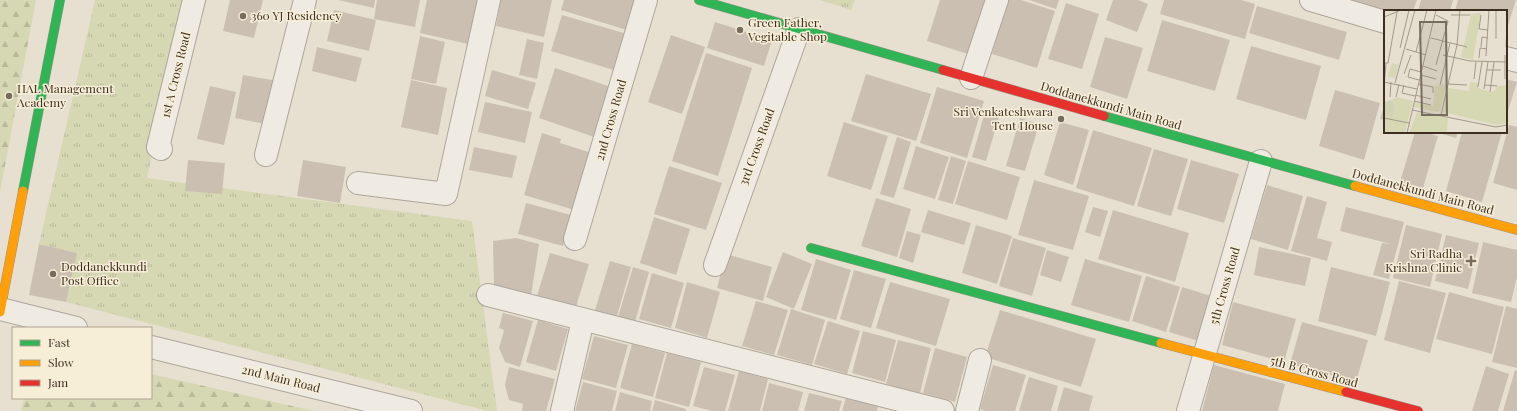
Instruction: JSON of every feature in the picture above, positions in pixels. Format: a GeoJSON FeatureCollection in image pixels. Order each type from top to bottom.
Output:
{"type":"FeatureCollection","features":[{"type":"Feature","properties":{"kind":"street"},"geometry":{"type":"LineString","coordinates":[[60,0],[0,310],[72,327]]}},
{"type":"Feature","properties":{"kind":"street","name":"1st A Cross Road"},"geometry":{"type":"LineString","coordinates":[[160,149],[158,147],[194,0]]}},
{"type":"Feature","properties":{"kind":"street"},"geometry":{"type":"LineString","coordinates":[[266,155],[305,0]]}},
{"type":"Feature","properties":{"kind":"street"},"geometry":{"type":"LineString","coordinates":[[358,183],[446,194],[489,0]]}},
{"type":"Feature","properties":{"kind":"street","name":"2nd Cross Road"},"geometry":{"type":"LineString","coordinates":[[575,239],[646,0]]}},
{"type":"Feature","properties":{"kind":"street","name":"Doddanekkundi Main Road"},"geometry":{"type":"LineString","coordinates":[[700,0],[1261,161],[1517,230]]}},
{"type":"Feature","properties":{"kind":"street"},"geometry":{"type":"LineString","coordinates":[[971,78],[997,0]]}},
{"type":"Feature","properties":{"kind":"street"},"geometry":{"type":"LineString","coordinates":[[1311,0],[1384,22]]}},
{"type":"Feature","properties":{"kind":"street","name":"3rd Cross Road"},"geometry":{"type":"LineString","coordinates":[[715,264],[799,29]]}},
{"type":"Feature","properties":{"kind":"street"},"geometry":{"type":"LineString","coordinates":[[1507,58],[1517,61]]}},
{"type":"Feature","properties":{"kind":"street","name":"5th Cross Road"},"geometry":{"type":"LineString","coordinates":[[1188,411],[1261,161]]}},
{"type":"Feature","properties":{"kind":"street","name":"5th B Cross Road"},"geometry":{"type":"LineString","coordinates":[[811,248],[1418,411]]}},
{"type":"Feature","properties":{"kind":"street"},"geometry":{"type":"LineString","coordinates":[[488,295],[943,411]]}},
{"type":"Feature","properties":{"kind":"street"},"geometry":{"type":"LineString","coordinates":[[562,411],[583,320]]}},
{"type":"Feature","properties":{"kind":"street","name":"2nd Main Road"},"geometry":{"type":"LineString","coordinates":[[152,346],[411,411]]}},
{"type":"Feature","properties":{"kind":"street"},"geometry":{"type":"LineString","coordinates":[[967,411],[980,360]]}},
{"type":"Feature","properties":{"kind":"green space","name":"HAL Management Academy"},"geometry":{"type":"Polygon","coordinates":[[[0,0],[36,0],[0,192],[0,0]]]}},
{"type":"Feature","properties":{"kind":"green space"},"geometry":{"type":"Polygon","coordinates":[[[95,0],[187,0],[147,178],[472,221],[497,411],[488,411],[66,302],[76,253],[39,244],[95,0]]]}},
{"type":"Feature","properties":{"kind":"green space"},"geometry":{"type":"Polygon","coordinates":[[[820,0],[855,0],[851,10],[820,0]]]}},
{"type":"Feature","properties":{"kind":"green space"},"geometry":{"type":"Polygon","coordinates":[[[152,374],[314,411],[21,411],[24,399],[152,399],[152,374]]]}},
{"type":"Feature","properties":{"kind":"building","name":"360 YJ Residency"},"geometry":{"type":"Polygon","coordinates":[[[230,0],[263,0],[254,38],[223,31],[230,0]]]}},
{"type":"Feature","properties":{"kind":"building"},"geometry":{"type":"Polygon","coordinates":[[[338,0],[375,0],[374,8],[338,0]]]}},
{"type":"Feature","properties":{"kind":"building"},"geometry":{"type":"Polygon","coordinates":[[[377,0],[420,0],[415,27],[374,19],[377,0]]]}},
{"type":"Feature","properties":{"kind":"building"},"geometry":{"type":"Polygon","coordinates":[[[427,0],[478,0],[468,44],[420,33],[427,0]]]}},
{"type":"Feature","properties":{"kind":"building"},"geometry":{"type":"Polygon","coordinates":[[[501,0],[552,0],[544,37],[496,26],[501,0]]]}},
{"type":"Feature","properties":{"kind":"building"},"geometry":{"type":"Polygon","coordinates":[[[564,0],[636,0],[627,30],[561,10],[564,0]]]}},
{"type":"Feature","properties":{"kind":"building"},"geometry":{"type":"Polygon","coordinates":[[[940,0],[988,0],[971,55],[927,41],[940,0]]]}},
{"type":"Feature","properties":{"kind":"building"},"geometry":{"type":"Polygon","coordinates":[[[1008,0],[1021,0],[1055,11],[1037,68],[992,54],[1008,0]]]}},
{"type":"Feature","properties":{"kind":"building"},"geometry":{"type":"Polygon","coordinates":[[[1029,0],[1059,0],[1056,9],[1029,0]]]}},
{"type":"Feature","properties":{"kind":"building"},"geometry":{"type":"Polygon","coordinates":[[[1113,0],[1138,0],[1148,4],[1137,32],[1106,20],[1113,0]]]}},
{"type":"Feature","properties":{"kind":"building"},"geometry":{"type":"Polygon","coordinates":[[[1164,0],[1241,0],[1255,4],[1245,39],[1160,14],[1164,0]]]}},
{"type":"Feature","properties":{"kind":"building"},"geometry":{"type":"Polygon","coordinates":[[[1350,0],[1417,0],[1413,10],[1384,11],[1349,4],[1350,0]]]}},
{"type":"Feature","properties":{"kind":"building"},"geometry":{"type":"Polygon","coordinates":[[[1421,0],[1453,0],[1450,10],[1418,10],[1421,0]]]}},
{"type":"Feature","properties":{"kind":"building"},"geometry":{"type":"Polygon","coordinates":[[[1458,0],[1516,0],[1507,29],[1507,10],[1455,10],[1458,0]]]}},
{"type":"Feature","properties":{"kind":"building"},"geometry":{"type":"Polygon","coordinates":[[[1066,3],[1099,14],[1082,69],[1048,59],[1066,3]]]}},
{"type":"Feature","properties":{"kind":"building"},"geometry":{"type":"Polygon","coordinates":[[[1257,6],[1347,32],[1339,60],[1249,33],[1257,6]]]}},
{"type":"Feature","properties":{"kind":"building"},"geometry":{"type":"Polygon","coordinates":[[[334,10],[376,20],[369,51],[327,41],[334,10]]]}},
{"type":"Feature","properties":{"kind":"building"},"geometry":{"type":"Polygon","coordinates":[[[562,15],[627,34],[617,71],[551,51],[562,15]]]}},
{"type":"Feature","properties":{"kind":"building"},"geometry":{"type":"Polygon","coordinates":[[[1162,20],[1230,40],[1215,91],[1147,71],[1162,20]]]}},
{"type":"Feature","properties":{"kind":"building"},"geometry":{"type":"Polygon","coordinates":[[[715,22],[772,40],[764,66],[707,48],[715,22]]]}},
{"type":"Feature","properties":{"kind":"building"},"geometry":{"type":"Polygon","coordinates":[[[671,35],[705,47],[682,114],[648,102],[671,35]]]}},
{"type":"Feature","properties":{"kind":"building"},"geometry":{"type":"Polygon","coordinates":[[[420,36],[445,42],[436,84],[411,79],[420,36]]]}},
{"type":"Feature","properties":{"kind":"building"},"geometry":{"type":"Polygon","coordinates":[[[1105,37],[1143,48],[1127,99],[1090,87],[1105,37]]]}},
{"type":"Feature","properties":{"kind":"building"},"geometry":{"type":"Polygon","coordinates":[[[527,39],[544,43],[537,79],[519,75],[527,39]]]}},
{"type":"Feature","properties":{"kind":"building"},"geometry":{"type":"Polygon","coordinates":[[[1251,46],[1321,66],[1306,120],[1236,99],[1251,46]]]}},
{"type":"Feature","properties":{"kind":"building"},"geometry":{"type":"Polygon","coordinates":[[[317,47],[362,58],[356,82],[312,71],[317,47]]]}},
{"type":"Feature","properties":{"kind":"building"},"geometry":{"type":"Polygon","coordinates":[[[706,53],[752,68],[718,176],[672,161],[706,53]]]}},
{"type":"Feature","properties":{"kind":"building"},"geometry":{"type":"Polygon","coordinates":[[[555,68],[617,89],[600,139],[539,118],[555,68]]]}},
{"type":"Feature","properties":{"kind":"building"},"geometry":{"type":"Polygon","coordinates":[[[492,70],[536,83],[528,109],[485,96],[492,70]]]}},
{"type":"Feature","properties":{"kind":"building"},"geometry":{"type":"Polygon","coordinates":[[[866,74],[931,94],[916,141],[851,121],[866,74]]]}},
{"type":"Feature","properties":{"kind":"building"},"geometry":{"type":"Polygon","coordinates":[[[243,75],[278,81],[270,125],[235,118],[243,75]]]}},
{"type":"Feature","properties":{"kind":"building"},"geometry":{"type":"Polygon","coordinates":[[[1507,79],[1517,82],[1507,114],[1507,79]]]}},
{"type":"Feature","properties":{"kind":"building"},"geometry":{"type":"Polygon","coordinates":[[[411,80],[447,88],[438,135],[401,127],[411,80]]]}},
{"type":"Feature","properties":{"kind":"building"},"geometry":{"type":"Polygon","coordinates":[[[210,86],[236,92],[224,145],[197,139],[210,86]]]}},
{"type":"Feature","properties":{"kind":"building"},"geometry":{"type":"Polygon","coordinates":[[[937,87],[984,101],[967,158],[920,143],[937,87]]]}},
{"type":"Feature","properties":{"kind":"building"},"geometry":{"type":"Polygon","coordinates":[[[1335,90],[1380,103],[1364,160],[1319,146],[1335,90]]]}},
{"type":"Feature","properties":{"kind":"building"},"geometry":{"type":"Polygon","coordinates":[[[485,102],[532,112],[525,143],[478,132],[485,102]]]}},
{"type":"Feature","properties":{"kind":"building"},"geometry":{"type":"Polygon","coordinates":[[[1384,107],[1384,120],[1380,119],[1384,107]]]}},
{"type":"Feature","properties":{"kind":"building"},"geometry":{"type":"Polygon","coordinates":[[[985,112],[999,117],[986,161],[972,157],[985,112]]]}},
{"type":"Feature","properties":{"kind":"building"},"geometry":{"type":"Polygon","coordinates":[[[1020,118],[1039,124],[1025,171],[1006,166],[1020,118]]]}},
{"type":"Feature","properties":{"kind":"building"},"geometry":{"type":"Polygon","coordinates":[[[844,122],[888,136],[871,190],[827,176],[844,122]]]}},
{"type":"Feature","properties":{"kind":"building"},"geometry":{"type":"Polygon","coordinates":[[[1060,122],[1089,130],[1073,185],[1044,175],[1060,122]]]}},
{"type":"Feature","properties":{"kind":"building"},"geometry":{"type":"Polygon","coordinates":[[[1509,125],[1517,127],[1517,190],[1493,183],[1509,125]]]}},
{"type":"Feature","properties":{"kind":"building"},"geometry":{"type":"Polygon","coordinates":[[[1093,130],[1152,148],[1134,206],[1076,188],[1093,130]]]}},
{"type":"Feature","properties":{"kind":"building"},"geometry":{"type":"Polygon","coordinates":[[[542,133],[561,139],[560,143],[595,154],[578,211],[524,195],[542,133]]]}},
{"type":"Feature","properties":{"kind":"building"},"geometry":{"type":"Polygon","coordinates":[[[1415,133],[1428,133],[1438,136],[1423,188],[1400,182],[1415,133]]]}},
{"type":"Feature","properties":{"kind":"building"},"geometry":{"type":"Polygon","coordinates":[[[1438,133],[1458,133],[1456,138],[1438,133]]]}},
{"type":"Feature","properties":{"kind":"building"},"geometry":{"type":"Polygon","coordinates":[[[1462,133],[1502,133],[1482,202],[1446,191],[1462,133]]]}},
{"type":"Feature","properties":{"kind":"building"},"geometry":{"type":"Polygon","coordinates":[[[897,137],[911,142],[894,198],[880,194],[897,137]]]}},
{"type":"Feature","properties":{"kind":"building"},"geometry":{"type":"Polygon","coordinates":[[[916,146],[949,157],[935,199],[903,189],[916,146]]]}},
{"type":"Feature","properties":{"kind":"building"},"geometry":{"type":"Polygon","coordinates":[[[474,147],[517,156],[512,178],[469,170],[474,147]]]}},
{"type":"Feature","properties":{"kind":"building"},"geometry":{"type":"Polygon","coordinates":[[[1154,149],[1188,159],[1171,216],[1137,206],[1154,149]]]}},
{"type":"Feature","properties":{"kind":"building"},"geometry":{"type":"Polygon","coordinates":[[[951,156],[966,161],[953,204],[938,200],[951,156]]]}},
{"type":"Feature","properties":{"kind":"building"},"geometry":{"type":"Polygon","coordinates":[[[188,160],[225,163],[222,194],[185,191],[188,160]]]}},
{"type":"Feature","properties":{"kind":"building"},"geometry":{"type":"Polygon","coordinates":[[[303,160],[346,167],[340,203],[297,196],[303,160]]]}},
{"type":"Feature","properties":{"kind":"building"},"geometry":{"type":"Polygon","coordinates":[[[1191,160],[1239,174],[1224,223],[1177,209],[1191,160]]]}},
{"type":"Feature","properties":{"kind":"building"},"geometry":{"type":"Polygon","coordinates":[[[968,161],[1020,177],[1007,220],[955,204],[968,161]]]}},
{"type":"Feature","properties":{"kind":"building"},"geometry":{"type":"Polygon","coordinates":[[[669,166],[722,183],[706,230],[654,214],[669,166]]]}},
{"type":"Feature","properties":{"kind":"building"},"geometry":{"type":"Polygon","coordinates":[[[1034,180],[1089,196],[1073,250],[1018,235],[1034,180]]]}},
{"type":"Feature","properties":{"kind":"building"},"geometry":{"type":"Polygon","coordinates":[[[1267,185],[1303,196],[1288,250],[1251,239],[1267,185]]]}},
{"type":"Feature","properties":{"kind":"building"},"geometry":{"type":"Polygon","coordinates":[[[1307,196],[1327,202],[1317,238],[1332,242],[1327,261],[1291,251],[1307,196]]]}},
{"type":"Feature","properties":{"kind":"building"},"geometry":{"type":"Polygon","coordinates":[[[876,198],[911,209],[897,257],[861,246],[876,198]]]}},
{"type":"Feature","properties":{"kind":"building"},"geometry":{"type":"Polygon","coordinates":[[[526,203],[571,215],[563,246],[518,234],[526,203]]]}},
{"type":"Feature","properties":{"kind":"building"},"geometry":{"type":"Polygon","coordinates":[[[1093,207],[1108,211],[1100,237],[1085,232],[1093,207]]]}},
{"type":"Feature","properties":{"kind":"building"},"geometry":{"type":"Polygon","coordinates":[[[1346,207],[1404,222],[1389,279],[1373,275],[1382,243],[1391,244],[1340,231],[1346,207]]]}},
{"type":"Feature","properties":{"kind":"building"},"geometry":{"type":"Polygon","coordinates":[[[928,210],[971,223],[964,245],[921,232],[928,210]]]}},
{"type":"Feature","properties":{"kind":"building"},"geometry":{"type":"Polygon","coordinates":[[[1113,210],[1189,233],[1175,282],[1098,259],[1113,210]]]}},
{"type":"Feature","properties":{"kind":"building"},"geometry":{"type":"Polygon","coordinates":[[[654,217],[690,229],[676,275],[640,263],[654,217]]]}},
{"type":"Feature","properties":{"kind":"building"},"geometry":{"type":"Polygon","coordinates":[[[976,225],[1012,236],[997,284],[962,273],[976,225]]]}},
{"type":"Feature","properties":{"kind":"building"},"geometry":{"type":"Polygon","coordinates":[[[1406,225],[1442,234],[1430,287],[1393,278],[1406,225]]]}},
{"type":"Feature","properties":{"kind":"building"},"geometry":{"type":"Polygon","coordinates":[[[907,231],[921,235],[913,263],[899,258],[907,231]]]}},
{"type":"Feature","properties":{"kind":"building"},"geometry":{"type":"Polygon","coordinates":[[[1446,235],[1479,243],[1468,289],[1435,281],[1446,235]]]}},
{"type":"Feature","properties":{"kind":"building"},"geometry":{"type":"Polygon","coordinates":[[[516,238],[539,244],[531,296],[494,288],[493,241],[516,238]]]}},
{"type":"Feature","properties":{"kind":"building"},"geometry":{"type":"Polygon","coordinates":[[[1013,238],[1046,248],[1032,296],[999,286],[1013,238]]]}},
{"type":"Feature","properties":{"kind":"building"},"geometry":{"type":"Polygon","coordinates":[[[1483,242],[1517,250],[1517,277],[1511,302],[1472,293],[1483,242]]]}},
{"type":"Feature","properties":{"kind":"building","name":"Doddanekkundi Post Office"},"geometry":{"type":"Polygon","coordinates":[[[39,244],[77,253],[66,302],[29,295],[39,244]]]}},
{"type":"Feature","properties":{"kind":"building"},"geometry":{"type":"Polygon","coordinates":[[[1259,247],[1311,258],[1305,286],[1254,275],[1259,247]]]}},
{"type":"Feature","properties":{"kind":"building"},"geometry":{"type":"Polygon","coordinates":[[[1047,250],[1069,257],[1061,282],[1040,275],[1047,250]]]}},
{"type":"Feature","properties":{"kind":"building"},"geometry":{"type":"Polygon","coordinates":[[[783,252],[812,264],[794,309],[766,297],[783,252]]]}},
{"type":"Feature","properties":{"kind":"building"},"geometry":{"type":"Polygon","coordinates":[[[550,253],[589,264],[576,307],[537,296],[550,253]]]}},
{"type":"Feature","properties":{"kind":"building"},"geometry":{"type":"Polygon","coordinates":[[[726,254],[772,267],[763,301],[717,288],[726,254]]]}},
{"type":"Feature","properties":{"kind":"building"},"geometry":{"type":"Polygon","coordinates":[[[816,259],[851,270],[836,320],[801,310],[816,259]]]}},
{"type":"Feature","properties":{"kind":"building"},"geometry":{"type":"Polygon","coordinates":[[[1085,259],[1142,276],[1129,322],[1071,305],[1085,259]]]}},
{"type":"Feature","properties":{"kind":"building"},"geometry":{"type":"Polygon","coordinates":[[[610,261],[631,267],[617,316],[595,310],[610,261]]]}},
{"type":"Feature","properties":{"kind":"building"},"geometry":{"type":"Polygon","coordinates":[[[633,267],[649,272],[635,322],[618,317],[633,267]]]}},
{"type":"Feature","properties":{"kind":"building"},"geometry":{"type":"Polygon","coordinates":[[[1331,267],[1390,282],[1376,336],[1318,321],[1331,267]]]}},
{"type":"Feature","properties":{"kind":"building"},"geometry":{"type":"Polygon","coordinates":[[[854,270],[886,279],[871,328],[840,319],[854,270]]]}},
{"type":"Feature","properties":{"kind":"building"},"geometry":{"type":"Polygon","coordinates":[[[652,273],[684,283],[671,328],[639,319],[652,273]]]}},
{"type":"Feature","properties":{"kind":"building"},"geometry":{"type":"Polygon","coordinates":[[[1146,276],[1180,287],[1166,332],[1132,321],[1146,276]]]}},
{"type":"Feature","properties":{"kind":"building"},"geometry":{"type":"Polygon","coordinates":[[[1399,281],[1446,293],[1430,353],[1384,340],[1399,281]]]}},
{"type":"Feature","properties":{"kind":"building"},"geometry":{"type":"Polygon","coordinates":[[[687,282],[720,292],[707,338],[675,328],[687,282]]]}},
{"type":"Feature","properties":{"kind":"building"},"geometry":{"type":"Polygon","coordinates":[[[890,282],[950,299],[936,346],[876,328],[890,282]]]}},
{"type":"Feature","properties":{"kind":"building"},"geometry":{"type":"Polygon","coordinates":[[[1182,287],[1211,296],[1198,341],[1169,332],[1182,287]]]}},
{"type":"Feature","properties":{"kind":"building"},"geometry":{"type":"Polygon","coordinates":[[[1449,292],[1504,307],[1492,354],[1436,339],[1449,292]]]}},
{"type":"Feature","properties":{"kind":"building"},"geometry":{"type":"Polygon","coordinates":[[[756,301],[788,310],[774,355],[742,346],[756,301]]]}},
{"type":"Feature","properties":{"kind":"building"},"geometry":{"type":"Polygon","coordinates":[[[1233,302],[1296,319],[1284,362],[1222,345],[1233,302]]]}},
{"type":"Feature","properties":{"kind":"building"},"geometry":{"type":"Polygon","coordinates":[[[1506,306],[1517,309],[1517,368],[1492,362],[1506,306]]]}},
{"type":"Feature","properties":{"kind":"building"},"geometry":{"type":"Polygon","coordinates":[[[791,309],[825,320],[812,365],[777,355],[791,309]]]}},
{"type":"Feature","properties":{"kind":"building"},"geometry":{"type":"Polygon","coordinates":[[[1000,310],[1096,339],[1081,387],[985,357],[1000,310]]]}},
{"type":"Feature","properties":{"kind":"building"},"geometry":{"type":"Polygon","coordinates":[[[503,313],[533,321],[520,367],[505,362],[499,348],[504,330],[499,328],[503,313]]]}},
{"type":"Feature","properties":{"kind":"building"},"geometry":{"type":"Polygon","coordinates":[[[538,320],[568,329],[556,371],[526,362],[538,320]]]}},
{"type":"Feature","properties":{"kind":"building"},"geometry":{"type":"Polygon","coordinates":[[[828,321],[860,331],[847,374],[814,364],[828,321]]]}},
{"type":"Feature","properties":{"kind":"building"},"geometry":{"type":"Polygon","coordinates":[[[1302,322],[1368,340],[1356,382],[1290,364],[1302,322]]]}},
{"type":"Feature","properties":{"kind":"building"},"geometry":{"type":"Polygon","coordinates":[[[863,331],[896,340],[885,382],[852,373],[863,331]]]}},
{"type":"Feature","properties":{"kind":"building"},"geometry":{"type":"Polygon","coordinates":[[[594,336],[628,345],[616,388],[582,379],[594,336]]]}},
{"type":"Feature","properties":{"kind":"building"},"geometry":{"type":"Polygon","coordinates":[[[898,340],[931,348],[920,393],[886,384],[898,340]]]}},
{"type":"Feature","properties":{"kind":"building"},"geometry":{"type":"Polygon","coordinates":[[[632,344],[665,353],[653,397],[620,388],[632,344]]]}},
{"type":"Feature","properties":{"kind":"building"},"geometry":{"type":"Polygon","coordinates":[[[935,348],[967,357],[955,402],[923,393],[935,348]]]}},
{"type":"Feature","properties":{"kind":"building"},"geometry":{"type":"Polygon","coordinates":[[[667,353],[701,362],[689,407],[655,398],[667,353]]]}},
{"type":"Feature","properties":{"kind":"building"},"geometry":{"type":"Polygon","coordinates":[[[993,365],[1026,375],[1015,411],[985,411],[980,409],[993,365]]]}},
{"type":"Feature","properties":{"kind":"building"},"geometry":{"type":"Polygon","coordinates":[[[1214,365],[1285,384],[1278,411],[1202,411],[1214,365]]]}},
{"type":"Feature","properties":{"kind":"building"},"geometry":{"type":"Polygon","coordinates":[[[1486,366],[1509,374],[1498,411],[1472,411],[1486,366]]]}},
{"type":"Feature","properties":{"kind":"building"},"geometry":{"type":"Polygon","coordinates":[[[509,367],[555,379],[546,411],[522,411],[523,404],[509,400],[505,385],[509,367]]]}},
{"type":"Feature","properties":{"kind":"building"},"geometry":{"type":"Polygon","coordinates":[[[704,367],[735,375],[725,411],[712,411],[693,406],[704,367]]]}},
{"type":"Feature","properties":{"kind":"building"},"geometry":{"type":"Polygon","coordinates":[[[1515,370],[1517,371],[1517,411],[1503,411],[1515,370]]]}},
{"type":"Feature","properties":{"kind":"building"},"geometry":{"type":"Polygon","coordinates":[[[739,371],[768,379],[760,411],[728,411],[739,371]]]}},
{"type":"Feature","properties":{"kind":"building"},"geometry":{"type":"Polygon","coordinates":[[[1029,377],[1058,386],[1051,411],[1019,411],[1029,377]]]}},
{"type":"Feature","properties":{"kind":"building"},"geometry":{"type":"Polygon","coordinates":[[[583,382],[617,391],[612,411],[575,411],[583,382]]]}},
{"type":"Feature","properties":{"kind":"building"},"geometry":{"type":"Polygon","coordinates":[[[769,383],[803,392],[798,411],[762,411],[769,383]]]}},
{"type":"Feature","properties":{"kind":"building"},"geometry":{"type":"Polygon","coordinates":[[[1064,387],[1093,396],[1089,411],[1057,411],[1064,387]]]}},
{"type":"Feature","properties":{"kind":"building"},"geometry":{"type":"Polygon","coordinates":[[[620,392],[652,401],[650,411],[615,411],[620,392]]]}},
{"type":"Feature","properties":{"kind":"building"},"geometry":{"type":"Polygon","coordinates":[[[809,393],[842,401],[839,411],[804,411],[809,393]]]}},
{"type":"Feature","properties":{"kind":"building"},"geometry":{"type":"Polygon","coordinates":[[[846,398],[878,406],[877,411],[842,411],[846,398]]]}},
{"type":"Feature","properties":{"kind":"building"},"geometry":{"type":"Polygon","coordinates":[[[655,400],[686,409],[686,411],[652,411],[655,400]]]}},
{"type":"Feature","properties":{"kind":"traffic: fast"},"geometry":{"type":"LineString","coordinates":[[23,191],[60,0]]}},
{"type":"Feature","properties":{"kind":"traffic: fast"},"geometry":{"type":"LineString","coordinates":[[699,0],[943,70]]}},
{"type":"Feature","properties":{"kind":"traffic: fast"},"geometry":{"type":"LineString","coordinates":[[1104,116],[1355,186]]}},
{"type":"Feature","properties":{"kind":"traffic: fast"},"geometry":{"type":"LineString","coordinates":[[811,248],[1161,343]]}},
{"type":"Feature","properties":{"kind":"traffic: slow"},"geometry":{"type":"LineString","coordinates":[[1355,186],[1517,230]]}},
{"type":"Feature","properties":{"kind":"traffic: slow"},"geometry":{"type":"LineString","coordinates":[[0,312],[23,191]]}},
{"type":"Feature","properties":{"kind":"traffic: slow"},"geometry":{"type":"LineString","coordinates":[[1161,343],[1346,392]]}},
{"type":"Feature","properties":{"kind":"traffic: jam"},"geometry":{"type":"LineString","coordinates":[[943,70],[1104,116]]}},
{"type":"Feature","properties":{"kind":"traffic: jam"},"geometry":{"type":"LineString","coordinates":[[1346,392],[1418,411]]}},
{"type":"Feature","properties":{"kind":"place","name":"360 YJ Residency"},"geometry":{"type":"Point","coordinates":[243,16]}},
{"type":"Feature","properties":{"kind":"place","name":"Green Father, Vegitable Shop"},"geometry":{"type":"Point","coordinates":[740,30]}},
{"type":"Feature","properties":{"kind":"place","name":"HAL Management Academy"},"geometry":{"type":"Point","coordinates":[9,96]}},
{"type":"Feature","properties":{"kind":"place","name":"Sri Venkateshwara Tent House"},"geometry":{"type":"Point","coordinates":[1061,119]}},
{"type":"Feature","properties":{"kind":"place","name":"Sri Radha Krishna Clinic"},"geometry":{"type":"Point","coordinates":[1471,261]}},
{"type":"Feature","properties":{"kind":"place","name":"Doddanekkundi Post Office"},"geometry":{"type":"Point","coordinates":[53,274]}}]}
